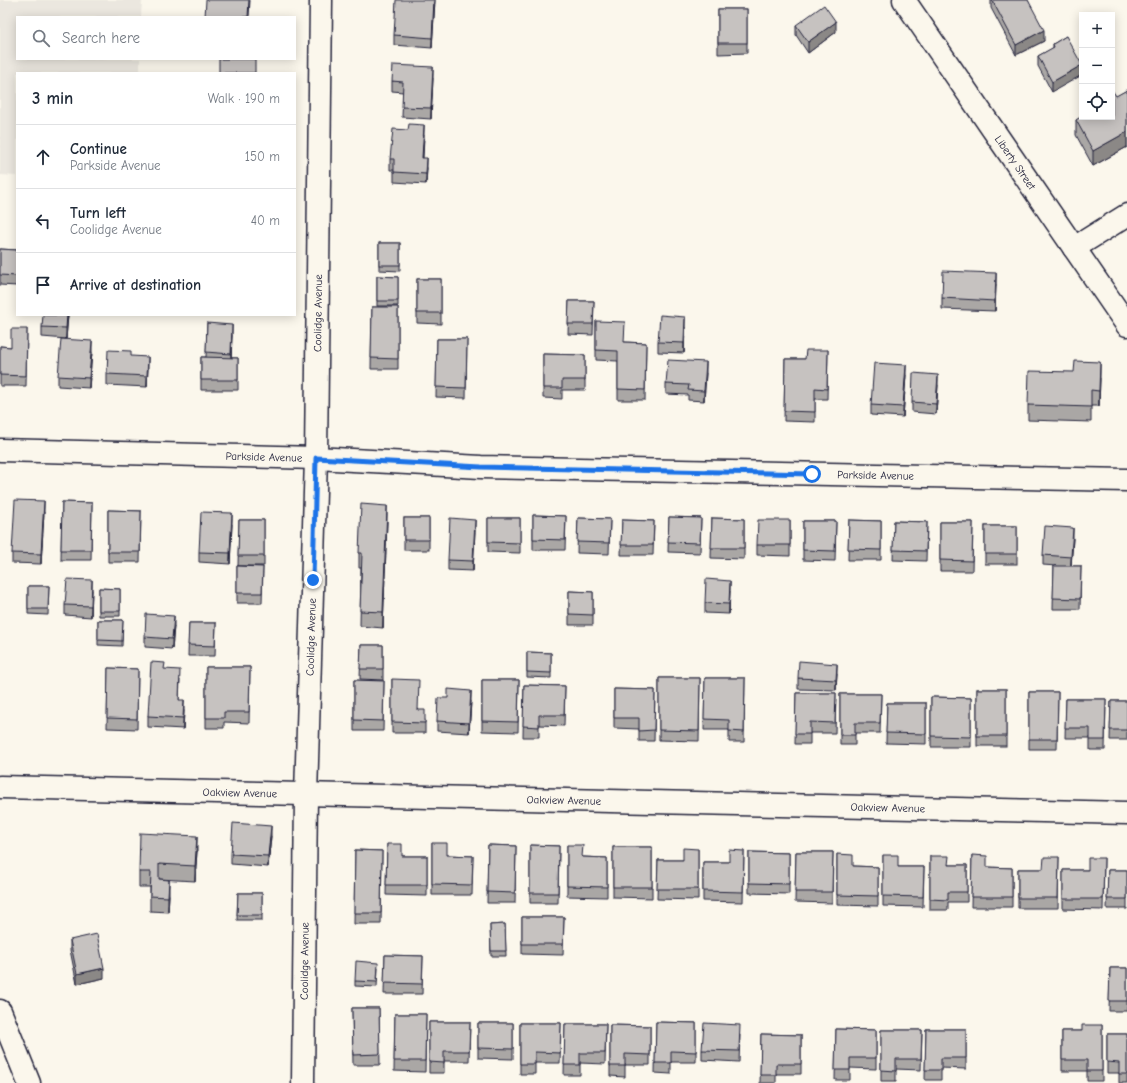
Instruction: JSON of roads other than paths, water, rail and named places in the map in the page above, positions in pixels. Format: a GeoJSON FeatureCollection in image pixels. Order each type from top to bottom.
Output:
{"type":"FeatureCollection","features":[{"type":"Feature","properties":{"kind":"street","name":"Coolidge Avenue"},"geometry":{"type":"LineString","coordinates":[[303,1083],[306,795],[316,458],[321,0]]}},
{"type":"Feature","properties":{"kind":"street","name":"Liberty Street"},"geometry":{"type":"LineString","coordinates":[[904,0],[1127,326]]}},
{"type":"Feature","properties":{"kind":"street"},"geometry":{"type":"LineString","coordinates":[[1074,248],[1127,215]]}},
{"type":"Feature","properties":{"kind":"street","name":"Parkside Avenue"},"geometry":{"type":"LineString","coordinates":[[0,450],[316,458],[481,467],[1127,480]]}},
{"type":"Feature","properties":{"kind":"street","name":"Oakview Avenue"},"geometry":{"type":"LineString","coordinates":[[0,787],[1127,813]]}},
{"type":"Feature","properties":{"kind":"street"},"geometry":{"type":"LineString","coordinates":[[0,1012],[28,1083]]}}]}
